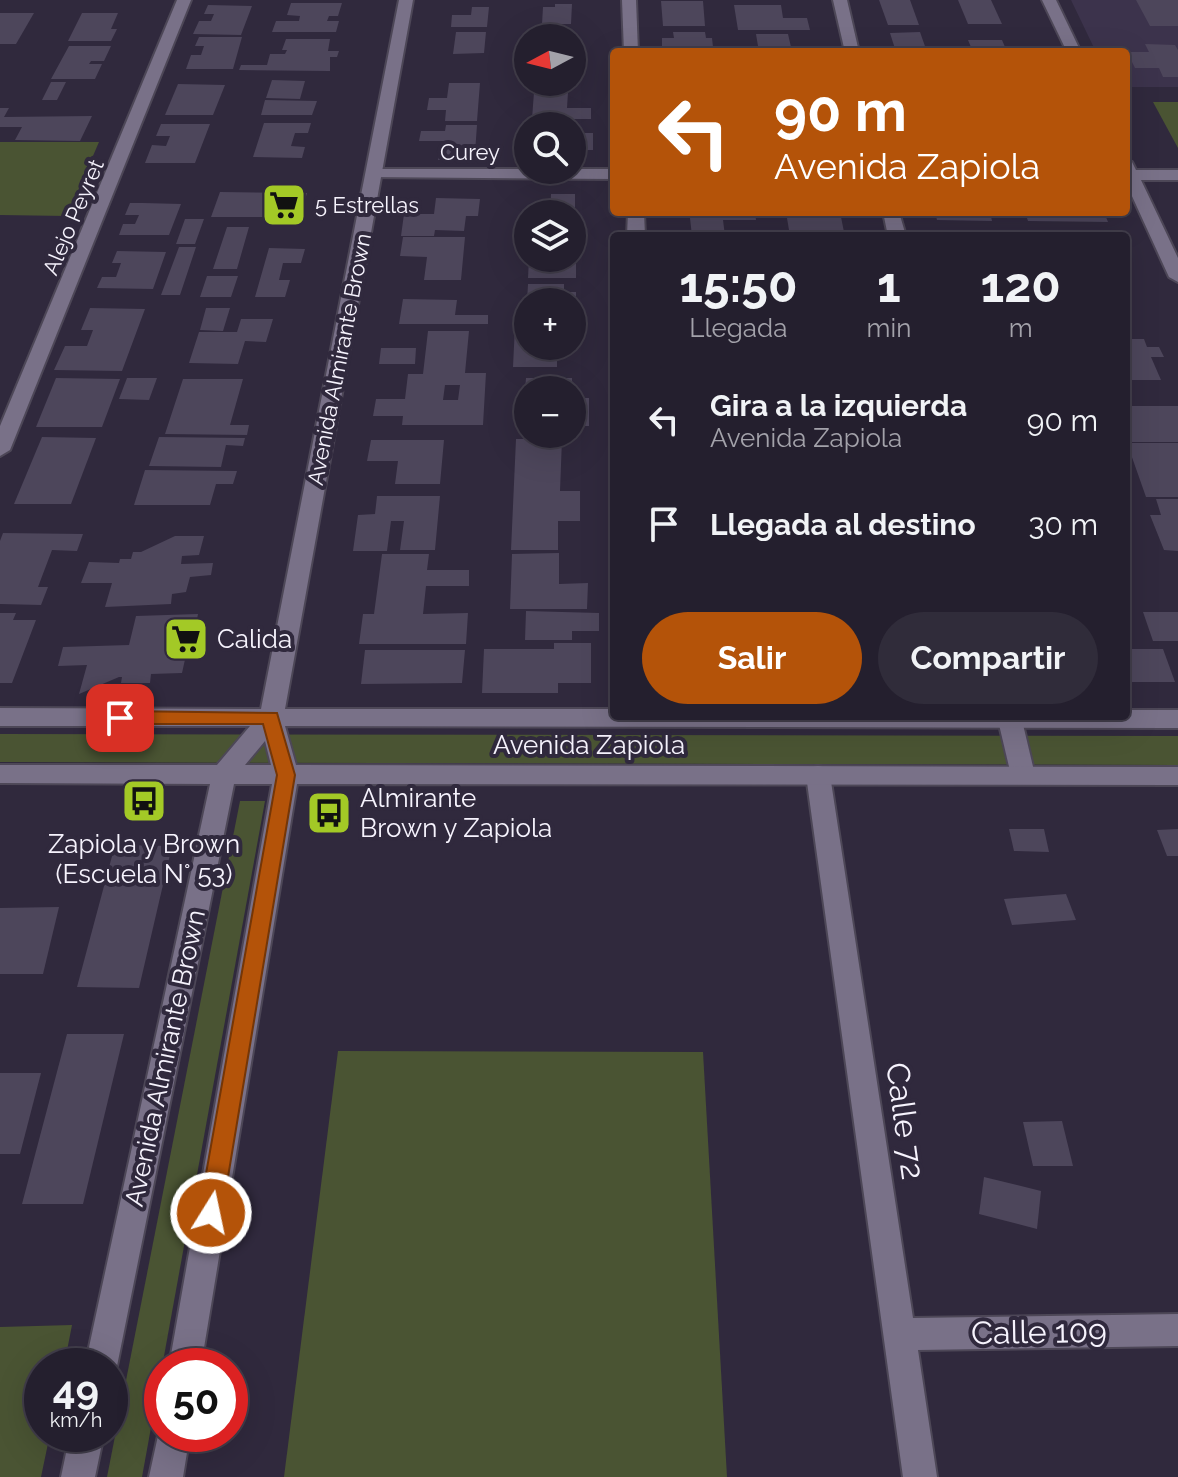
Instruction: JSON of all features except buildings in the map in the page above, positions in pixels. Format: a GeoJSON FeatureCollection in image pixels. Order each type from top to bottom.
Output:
{"type":"FeatureCollection","features":[{"type":"Feature","properties":{"kind":"main road","name":"Alejo Peyret"},"geometry":{"type":"LineString","coordinates":[[0,450],[184,0]]}},
{"type":"Feature","properties":{"kind":"main road","name":"Avenida Almirante Brown"},"geometry":{"type":"LineString","coordinates":[[188,1348],[286,775],[271,718],[406,0]]}},
{"type":"Feature","properties":{"kind":"main road"},"geometry":{"type":"LineString","coordinates":[[629,0],[631,48]]}},
{"type":"Feature","properties":{"kind":"main road"},"geometry":{"type":"LineString","coordinates":[[840,0],[851,48]]}},
{"type":"Feature","properties":{"kind":"main road"},"geometry":{"type":"LineString","coordinates":[[1049,0],[1072,48]]}},
{"type":"Feature","properties":{"kind":"main road"},"geometry":{"type":"LineString","coordinates":[[1130,172],[1178,175]]}},
{"type":"Feature","properties":{"kind":"main road","name":"Curey"},"geometry":{"type":"LineString","coordinates":[[374,174],[610,174]]}},
{"type":"Feature","properties":{"kind":"main road"},"geometry":{"type":"LineString","coordinates":[[1130,176],[1178,277]]}},
{"type":"Feature","properties":{"kind":"main road","name":"Avenida Zapiola"},"geometry":{"type":"LineString","coordinates":[[0,717],[610,717]]}},
{"type":"Feature","properties":{"kind":"main road","name":"Avenida Almirante Brown"},"geometry":{"type":"LineString","coordinates":[[105,1348],[224,774],[271,718]]}},
{"type":"Feature","properties":{"kind":"main road","name":"Avenida Zapiola"},"geometry":{"type":"LineString","coordinates":[[1130,718],[1178,719]]}},
{"type":"Feature","properties":{"kind":"main road"},"geometry":{"type":"LineString","coordinates":[[1010,720],[1023,775]]}},
{"type":"Feature","properties":{"kind":"main road","name":"Avenida Zapiola"},"geometry":{"type":"LineString","coordinates":[[0,774],[1178,776]]}},
{"type":"Feature","properties":{"kind":"main road","name":"Calle 72"},"geometry":{"type":"LineString","coordinates":[[818,775],[920,1477]]}},
{"type":"Feature","properties":{"kind":"main road","name":"Calle 109"},"geometry":{"type":"LineString","coordinates":[[899,1334],[1178,1330]]}},
{"type":"Feature","properties":{"kind":"main road"},"geometry":{"type":"LineString","coordinates":[[78,1477],[83,1452]]}},
{"type":"Feature","properties":{"kind":"main road"},"geometry":{"type":"LineString","coordinates":[[166,1477],[170,1452]]}},
{"type":"Feature","properties":{"kind":"shaded area"},"geometry":{"type":"Polygon","coordinates":[[[1071,0],[1178,0],[1178,87],[1130,87],[1130,48],[1094,48],[1071,0]]]}},
{"type":"Feature","properties":{"kind":"green space"},"geometry":{"type":"Polygon","coordinates":[[[1153,102],[1178,102],[1178,148],[1153,102]]]}},
{"type":"Feature","properties":{"kind":"green space"},"geometry":{"type":"Polygon","coordinates":[[[0,142],[99,142],[67,216],[0,215],[0,142]]]}},
{"type":"Feature","properties":{"kind":"green space"},"geometry":{"type":"Polygon","coordinates":[[[0,734],[1178,736],[1178,765],[0,762],[0,734]]]}},
{"type":"Feature","properties":{"kind":"green space"},"geometry":{"type":"Polygon","coordinates":[[[240,801],[265,801],[165,1348],[144,1348],[144,1452],[147,1452],[142,1477],[107,1477],[112,1452],[128,1452],[128,1370],[240,801]]]}},
{"type":"Feature","properties":{"kind":"green space"},"geometry":{"type":"Polygon","coordinates":[[[338,1051],[703,1052],[727,1477],[284,1477],[338,1051]]]}},
{"type":"Feature","properties":{"kind":"green space"},"geometry":{"type":"Polygon","coordinates":[[[72,1325],[68,1348],[24,1348],[24,1452],[46,1452],[41,1477],[0,1477],[0,1327],[72,1325]]]}},
{"type":"Feature","properties":{"kind":"place","name":"5 Estrellas"},"geometry":{"type":"Point","coordinates":[284,205]}},
{"type":"Feature","properties":{"kind":"place","name":"Calida"},"geometry":{"type":"Point","coordinates":[186,639]}},
{"type":"Feature","properties":{"kind":"place","name":"Zapiola y Brown (Escuela N° 53)"},"geometry":{"type":"Point","coordinates":[144,801]}},
{"type":"Feature","properties":{"kind":"place","name":"Almirante Brown y Zapiola"},"geometry":{"type":"Point","coordinates":[329,813]}},
{"type":"Feature","properties":{"kind":"route"},"geometry":{"type":"LineString","coordinates":[[120,718],[271,718],[286,775],[211,1213]]}}]}
